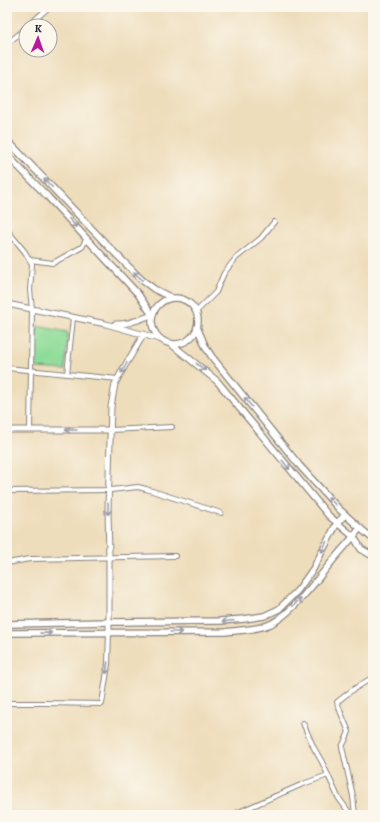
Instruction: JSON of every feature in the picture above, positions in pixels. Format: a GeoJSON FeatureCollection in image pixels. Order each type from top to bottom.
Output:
{"type":"FeatureCollection","features":[{"type":"Feature","properties":{"kind":"main road"},"geometry":{"type":"LineString","coordinates":[[7,140],[108,247],[142,280],[154,289],[170,297]]}},
{"type":"Feature","properties":{"kind":"main road"},"geometry":{"type":"LineString","coordinates":[[7,155],[87,238],[138,294],[152,315]]}},
{"type":"Feature","properties":{"kind":"main road"},"geometry":{"type":"LineString","coordinates":[[170,297],[178,297],[186,300],[192,305],[196,312],[198,320],[197,327],[194,334],[188,340],[173,344],[159,339],[154,333],[151,318],[157,305],[163,300],[170,297]]}},
{"type":"Feature","properties":{"kind":"main road"},"geometry":{"type":"LineString","coordinates":[[197,327],[206,348],[299,465],[339,509],[373,539]]}},
{"type":"Feature","properties":{"kind":"main road"},"geometry":{"type":"LineString","coordinates":[[170,343],[217,381],[329,516],[354,537],[361,548],[373,556]]}},
{"type":"Feature","properties":{"kind":"main road"},"geometry":{"type":"LineString","coordinates":[[7,624],[220,622],[264,616],[279,609],[298,590],[313,569],[337,523],[345,515]]}},
{"type":"Feature","properties":{"kind":"main road"},"geometry":{"type":"LineString","coordinates":[[7,633],[226,632],[253,630],[269,625],[283,616],[302,597],[360,528]]}},
{"type":"Feature","properties":{"kind":"street"},"geometry":{"type":"LineString","coordinates":[[37,18],[49,7]]}},
{"type":"Feature","properties":{"kind":"street"},"geometry":{"type":"LineString","coordinates":[[7,44],[18,35]]}},
{"type":"Feature","properties":{"kind":"street"},"geometry":{"type":"LineString","coordinates":[[196,312],[216,292],[224,273],[236,258],[261,238],[274,222]]}},
{"type":"Feature","properties":{"kind":"street"},"geometry":{"type":"LineString","coordinates":[[7,230],[25,252],[32,264],[30,290],[32,309],[30,430]]}},
{"type":"Feature","properties":{"kind":"street"},"geometry":{"type":"LineString","coordinates":[[30,260],[53,263],[82,247],[87,238]]}},
{"type":"Feature","properties":{"kind":"street"},"geometry":{"type":"LineString","coordinates":[[7,304],[106,324],[159,339]]}},
{"type":"Feature","properties":{"kind":"street"},"geometry":{"type":"LineString","coordinates":[[106,324],[122,325],[152,315]]}},
{"type":"Feature","properties":{"kind":"street"},"geometry":{"type":"LineString","coordinates":[[67,374],[73,318]]}},
{"type":"Feature","properties":{"kind":"street"},"geometry":{"type":"LineString","coordinates":[[7,703],[102,704],[108,664],[110,622],[108,509],[111,407],[115,384],[122,369],[144,334]]}},
{"type":"Feature","properties":{"kind":"street"},"geometry":{"type":"LineString","coordinates":[[7,368],[118,379]]}},
{"type":"Feature","properties":{"kind":"street"},"geometry":{"type":"LineString","coordinates":[[7,430],[110,430],[172,427]]}},
{"type":"Feature","properties":{"kind":"street"},"geometry":{"type":"LineString","coordinates":[[7,491],[109,490],[138,487],[221,513]]}},
{"type":"Feature","properties":{"kind":"street"},"geometry":{"type":"LineString","coordinates":[[7,559],[7,563],[30,559],[175,556]]}},
{"type":"Feature","properties":{"kind":"street"},"geometry":{"type":"LineString","coordinates":[[354,815],[353,796],[342,747],[349,732],[337,702],[373,677]]}},
{"type":"Feature","properties":{"kind":"street"},"geometry":{"type":"LineString","coordinates":[[303,723],[338,797],[351,815]]}},
{"type":"Feature","properties":{"kind":"street"},"geometry":{"type":"LineString","coordinates":[[232,815],[303,784],[328,775]]}},
{"type":"Feature","properties":{"kind":"green space"},"geometry":{"type":"Polygon","coordinates":[[[37,326],[67,332],[65,370],[36,368],[37,326]]]}}]}
